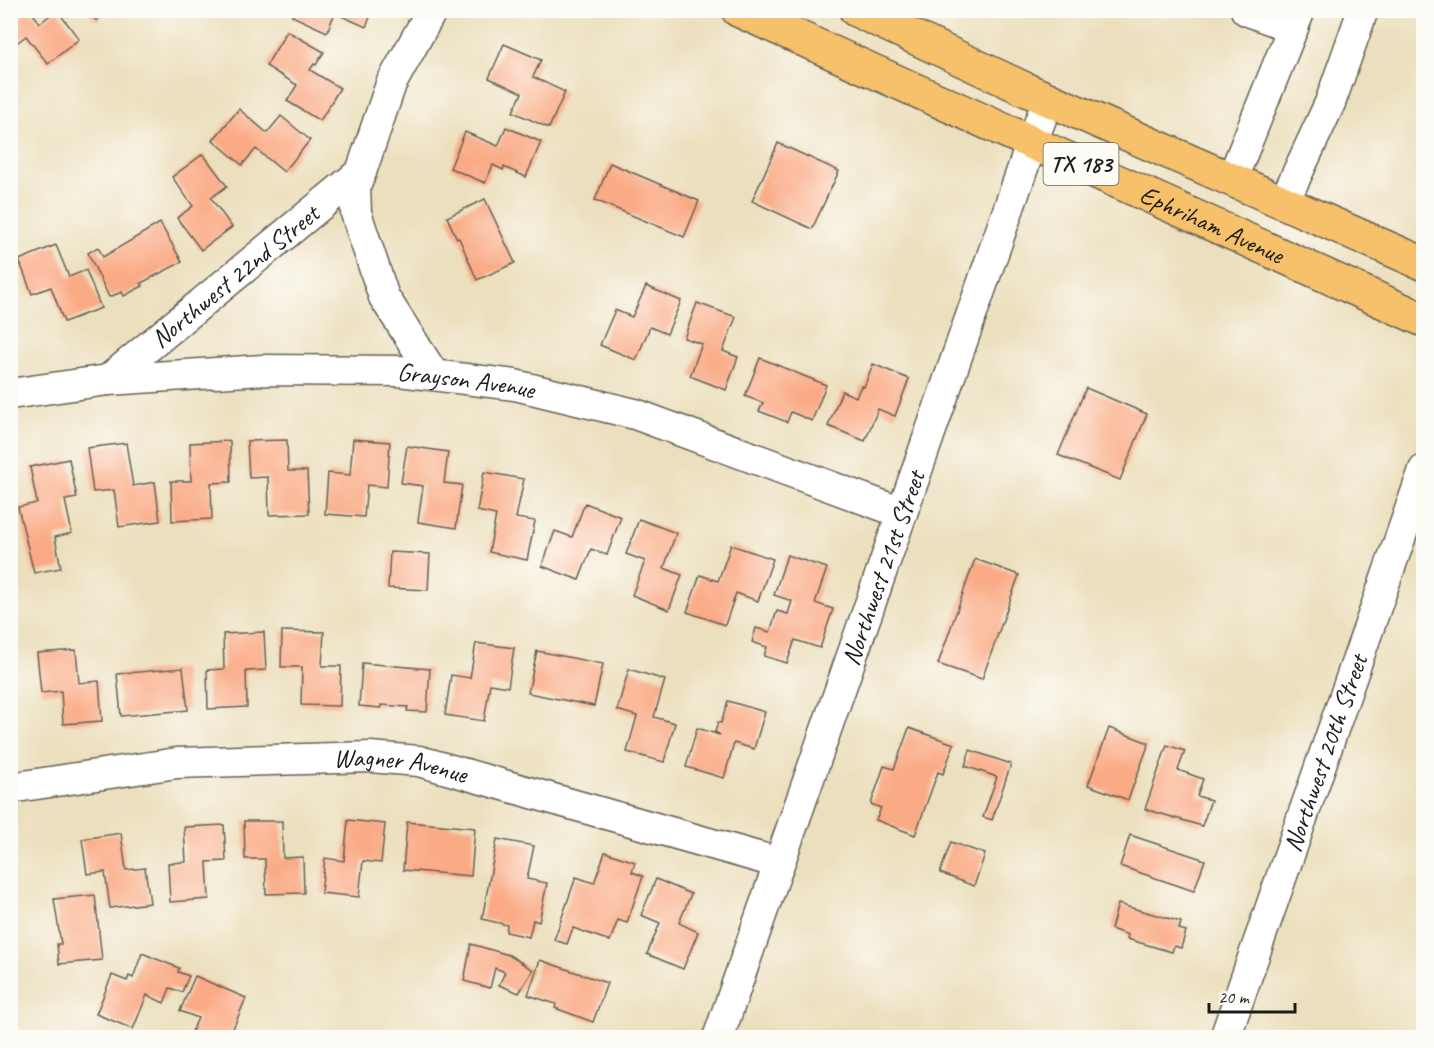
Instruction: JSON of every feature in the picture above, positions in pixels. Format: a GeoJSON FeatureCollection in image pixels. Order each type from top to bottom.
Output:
{"type":"FeatureCollection","features":[{"type":"Feature","properties":{"kind":"main road","name":"Ephriham Avenue"},"geometry":{"type":"LineString","coordinates":[[738,10],[1424,320]]}},
{"type":"Feature","properties":{"kind":"main road","name":"Ephriham Avenue"},"geometry":{"type":"LineString","coordinates":[[856,10],[1424,264]]}},
{"type":"Feature","properties":{"kind":"street","name":"Northwest 22nd Street"},"geometry":{"type":"LineString","coordinates":[[432,10],[391,84],[356,188],[356,213],[384,297],[434,375]]}},
{"type":"Feature","properties":{"kind":"street"},"geometry":{"type":"LineString","coordinates":[[1232,179],[1296,19],[1246,10]]}},
{"type":"Feature","properties":{"kind":"street"},"geometry":{"type":"LineString","coordinates":[[1284,202],[1330,103],[1363,10]]}},
{"type":"Feature","properties":{"kind":"street","name":"Northwest 21st Street"},"geometry":{"type":"LineString","coordinates":[[718,1038],[1049,98]]}},
{"type":"Feature","properties":{"kind":"street","name":"Northwest 22nd Street"},"geometry":{"type":"LineString","coordinates":[[108,380],[361,172]]}},
{"type":"Feature","properties":{"kind":"street","name":"Grayson Avenue"},"geometry":{"type":"LineString","coordinates":[[10,394],[108,380],[263,369],[399,371],[515,384],[635,414],[902,513]]}},
{"type":"Feature","properties":{"kind":"street","name":"Northwest 20th Street"},"geometry":{"type":"LineString","coordinates":[[1225,1038],[1424,470]]}},
{"type":"Feature","properties":{"kind":"street","name":"Wagner Avenue"},"geometry":{"type":"LineString","coordinates":[[10,788],[177,763],[370,757],[419,761],[779,863]]}},
{"type":"Feature","properties":{"kind":"building"},"geometry":{"type":"Polygon","coordinates":[[[10,10],[30,10],[40,23],[57,10],[79,39],[48,64],[26,36],[10,48],[10,10]]]}},
{"type":"Feature","properties":{"kind":"building"},"geometry":{"type":"Polygon","coordinates":[[[84,10],[105,10],[97,21],[84,10]]]}},
{"type":"Feature","properties":{"kind":"building"},"geometry":{"type":"Polygon","coordinates":[[[295,10],[373,10],[366,27],[335,13],[327,32],[292,16],[295,10]]]}},
{"type":"Feature","properties":{"kind":"building"},"geometry":{"type":"Polygon","coordinates":[[[287,31],[324,52],[310,70],[340,88],[320,121],[287,101],[297,85],[266,66],[287,31]]]}},
{"type":"Feature","properties":{"kind":"building"},"geometry":{"type":"Polygon","coordinates":[[[504,44],[541,60],[533,77],[565,92],[549,128],[513,112],[522,93],[489,78],[504,44]]]}},
{"type":"Feature","properties":{"kind":"building"},"geometry":{"type":"Polygon","coordinates":[[[239,109],[267,133],[281,116],[310,140],[284,172],[256,149],[242,165],[213,140],[239,109]]]}},
{"type":"Feature","properties":{"kind":"building"},"geometry":{"type":"Polygon","coordinates":[[[506,127],[541,142],[526,177],[504,167],[503,170],[493,165],[485,183],[450,168],[465,132],[498,146],[506,127]]]}},
{"type":"Feature","properties":{"kind":"building"},"geometry":{"type":"Polygon","coordinates":[[[778,143],[839,171],[812,229],[752,201],[778,143]]]}},
{"type":"Feature","properties":{"kind":"building"},"geometry":{"type":"Polygon","coordinates":[[[203,154],[227,186],[211,198],[232,227],[201,250],[177,218],[193,206],[172,177],[203,154]]]}},
{"type":"Feature","properties":{"kind":"building"},"geometry":{"type":"Polygon","coordinates":[[[610,163],[699,201],[684,237],[595,200],[610,163]]]}},
{"type":"Feature","properties":{"kind":"building"},"geometry":{"type":"Polygon","coordinates":[[[485,199],[515,263],[477,280],[459,238],[457,239],[447,217],[485,199]]]}},
{"type":"Feature","properties":{"kind":"building"},"geometry":{"type":"Polygon","coordinates":[[[160,223],[182,262],[141,283],[143,286],[124,296],[122,292],[109,297],[88,253],[98,247],[103,257],[160,223]]]}},
{"type":"Feature","properties":{"kind":"building"},"geometry":{"type":"Polygon","coordinates":[[[56,245],[69,277],[86,270],[101,308],[64,322],[51,287],[32,294],[19,260],[56,245]]]}},
{"type":"Feature","properties":{"kind":"building"},"geometry":{"type":"Polygon","coordinates":[[[646,286],[681,301],[667,334],[650,327],[636,360],[600,345],[615,310],[632,317],[646,286]]]}},
{"type":"Feature","properties":{"kind":"building"},"geometry":{"type":"Polygon","coordinates":[[[697,303],[736,317],[723,351],[738,357],[726,390],[690,376],[702,344],[684,338],[697,303]]]}},
{"type":"Feature","properties":{"kind":"building"},"geometry":{"type":"Polygon","coordinates":[[[760,358],[826,385],[812,421],[791,412],[787,422],[759,411],[763,403],[745,396],[760,358]]]}},
{"type":"Feature","properties":{"kind":"building"},"geometry":{"type":"Polygon","coordinates":[[[873,364],[909,379],[895,416],[878,409],[865,441],[828,426],[842,391],[856,397],[861,386],[864,387],[873,364]]]}},
{"type":"Feature","properties":{"kind":"building"},"geometry":{"type":"Polygon","coordinates":[[[1086,388],[1147,414],[1120,480],[1058,455],[1086,388]]]}},
{"type":"Feature","properties":{"kind":"building"},"geometry":{"type":"Polygon","coordinates":[[[353,439],[390,442],[387,487],[367,485],[364,517],[325,514],[328,473],[350,475],[353,439]]]}},
{"type":"Feature","properties":{"kind":"building"},"geometry":{"type":"Polygon","coordinates":[[[287,440],[288,471],[307,471],[309,514],[269,515],[268,477],[249,478],[247,441],[287,440]]]}},
{"type":"Feature","properties":{"kind":"building"},"geometry":{"type":"Polygon","coordinates":[[[230,441],[231,482],[211,483],[212,519],[172,521],[171,481],[191,481],[190,443],[230,441]]]}},
{"type":"Feature","properties":{"kind":"building"},"geometry":{"type":"Polygon","coordinates":[[[126,443],[133,486],[155,482],[160,521],[119,527],[114,490],[93,492],[87,448],[126,443]]]}},
{"type":"Feature","properties":{"kind":"building"},"geometry":{"type":"Polygon","coordinates":[[[407,446],[448,452],[444,483],[462,485],[456,528],[418,522],[423,486],[401,483],[407,446]]]}},
{"type":"Feature","properties":{"kind":"building"},"geometry":{"type":"Polygon","coordinates":[[[69,459],[77,498],[65,500],[72,533],[55,537],[61,568],[34,573],[18,507],[37,503],[30,467],[69,459]]]}},
{"type":"Feature","properties":{"kind":"building"},"geometry":{"type":"Polygon","coordinates":[[[484,472],[524,479],[516,518],[535,521],[527,560],[489,552],[496,515],[477,511],[484,472]]]}},
{"type":"Feature","properties":{"kind":"building"},"geometry":{"type":"Polygon","coordinates":[[[585,503],[621,517],[607,555],[591,549],[579,580],[542,566],[555,531],[572,537],[585,503]]]}},
{"type":"Feature","properties":{"kind":"building"},"geometry":{"type":"Polygon","coordinates":[[[639,519],[676,533],[664,568],[682,575],[669,610],[632,595],[645,561],[626,554],[639,519]]]}},
{"type":"Feature","properties":{"kind":"building"},"geometry":{"type":"Polygon","coordinates":[[[731,545],[773,559],[758,601],[736,593],[725,625],[687,612],[700,575],[718,581],[731,545]]]}},
{"type":"Feature","properties":{"kind":"building"},"geometry":{"type":"Polygon","coordinates":[[[390,552],[430,554],[428,590],[388,588],[390,552]]]}},
{"type":"Feature","properties":{"kind":"building"},"geometry":{"type":"Polygon","coordinates":[[[787,555],[827,568],[815,603],[833,609],[820,648],[795,640],[787,663],[764,656],[767,647],[752,642],[756,628],[770,632],[777,611],[788,614],[792,601],[774,595],[787,555]]]}},
{"type":"Feature","properties":{"kind":"building"},"geometry":{"type":"Polygon","coordinates":[[[975,559],[1019,575],[982,679],[938,664],[975,559]]]}},
{"type":"Feature","properties":{"kind":"building"},"geometry":{"type":"Polygon","coordinates":[[[282,631],[324,632],[322,666],[341,666],[340,706],[301,705],[302,667],[281,667],[282,631]]]}},
{"type":"Feature","properties":{"kind":"building"},"geometry":{"type":"Polygon","coordinates":[[[264,632],[266,670],[246,671],[247,707],[208,709],[207,670],[224,669],[223,634],[264,632]]]}},
{"type":"Feature","properties":{"kind":"building"},"geometry":{"type":"Polygon","coordinates":[[[476,643],[514,648],[508,687],[490,684],[484,721],[445,715],[451,675],[470,678],[476,643]]]}},
{"type":"Feature","properties":{"kind":"building"},"geometry":{"type":"Polygon","coordinates":[[[76,650],[79,683],[99,681],[102,721],[63,724],[61,691],[41,693],[37,653],[76,650]]]}},
{"type":"Feature","properties":{"kind":"building"},"geometry":{"type":"Polygon","coordinates":[[[537,651],[603,664],[594,706],[528,693],[537,651]]]}},
{"type":"Feature","properties":{"kind":"building"},"geometry":{"type":"Polygon","coordinates":[[[362,663],[430,669],[427,712],[407,711],[408,707],[359,706],[362,663]]]}},
{"type":"Feature","properties":{"kind":"building"},"geometry":{"type":"Polygon","coordinates":[[[183,668],[188,710],[121,716],[117,674],[183,668]]]}},
{"type":"Feature","properties":{"kind":"building"},"geometry":{"type":"Polygon","coordinates":[[[629,669],[665,680],[654,717],[675,723],[664,762],[627,752],[637,716],[617,710],[629,669]]]}},
{"type":"Feature","properties":{"kind":"building"},"geometry":{"type":"Polygon","coordinates":[[[728,701],[765,712],[754,749],[734,743],[724,778],[686,767],[697,728],[720,735],[715,732],[718,722],[721,723],[728,701]]]}},
{"type":"Feature","properties":{"kind":"building"},"geometry":{"type":"Polygon","coordinates":[[[909,728],[954,744],[943,774],[938,772],[915,835],[876,820],[881,808],[871,804],[884,766],[894,769],[909,728]]]}},
{"type":"Feature","properties":{"kind":"building"},"geometry":{"type":"Polygon","coordinates":[[[1109,728],[1149,743],[1128,800],[1088,785],[1109,728]]]}},
{"type":"Feature","properties":{"kind":"building"},"geometry":{"type":"Polygon","coordinates":[[[1167,745],[1185,751],[1178,770],[1203,779],[1197,796],[1211,800],[1202,826],[1145,809],[1167,745]]]}},
{"type":"Feature","properties":{"kind":"building"},"geometry":{"type":"Polygon","coordinates":[[[970,750],[1011,764],[992,820],[983,817],[997,777],[965,766],[970,750]]]}},
{"type":"Feature","properties":{"kind":"building"},"geometry":{"type":"Polygon","coordinates":[[[348,820],[385,824],[381,863],[363,861],[359,897],[321,893],[325,858],[344,861],[348,820]]]}},
{"type":"Feature","properties":{"kind":"building"},"geometry":{"type":"Polygon","coordinates":[[[244,821],[282,821],[283,858],[303,857],[304,893],[266,894],[265,859],[245,859],[244,821]]]}},
{"type":"Feature","properties":{"kind":"building"},"geometry":{"type":"Polygon","coordinates":[[[407,822],[475,828],[471,876],[403,870],[407,822]]]}},
{"type":"Feature","properties":{"kind":"building"},"geometry":{"type":"Polygon","coordinates":[[[224,825],[226,861],[207,862],[209,899],[170,902],[168,863],[186,862],[184,827],[224,825]]]}},
{"type":"Feature","properties":{"kind":"building"},"geometry":{"type":"Polygon","coordinates":[[[121,833],[126,870],[145,868],[150,903],[110,908],[105,872],[87,874],[82,839],[121,833]]]}},
{"type":"Feature","properties":{"kind":"building"},"geometry":{"type":"Polygon","coordinates":[[[1130,835],[1205,860],[1194,891],[1120,866],[1130,835]]]}},
{"type":"Feature","properties":{"kind":"building"},"geometry":{"type":"Polygon","coordinates":[[[497,839],[534,846],[527,879],[547,883],[539,922],[533,920],[529,937],[506,932],[507,925],[482,919],[497,839]]]}},
{"type":"Feature","properties":{"kind":"building"},"geometry":{"type":"Polygon","coordinates":[[[951,842],[985,854],[974,886],[940,873],[951,842]]]}},
{"type":"Feature","properties":{"kind":"building"},"geometry":{"type":"Polygon","coordinates":[[[605,852],[635,862],[632,872],[643,876],[627,923],[618,920],[610,941],[573,928],[567,944],[554,940],[576,877],[594,883],[605,852]]]}},
{"type":"Feature","properties":{"kind":"building"},"geometry":{"type":"Polygon","coordinates":[[[656,879],[691,894],[679,923],[698,932],[683,969],[647,954],[660,923],[641,915],[656,879]]]}},
{"type":"Feature","properties":{"kind":"building"},"geometry":{"type":"Polygon","coordinates":[[[95,895],[102,960],[59,964],[57,944],[61,944],[54,899],[95,895]]]}},
{"type":"Feature","properties":{"kind":"building"},"geometry":{"type":"Polygon","coordinates":[[[1118,904],[1181,922],[1179,929],[1186,931],[1181,948],[1174,946],[1172,952],[1127,939],[1128,935],[1111,929],[1118,904]]]}},
{"type":"Feature","properties":{"kind":"building"},"geometry":{"type":"Polygon","coordinates":[[[471,944],[509,955],[533,970],[519,993],[499,985],[505,972],[495,968],[490,988],[464,981],[471,944]]]}},
{"type":"Feature","properties":{"kind":"building"},"geometry":{"type":"Polygon","coordinates":[[[142,953],[179,968],[178,972],[189,976],[182,992],[170,988],[164,1003],[147,995],[133,1029],[96,1014],[112,975],[127,981],[129,976],[133,978],[142,953]]]}},
{"type":"Feature","properties":{"kind":"building"},"geometry":{"type":"Polygon","coordinates":[[[540,960],[607,983],[593,1022],[555,1008],[556,1004],[528,995],[540,960]]]}},
{"type":"Feature","properties":{"kind":"building"},"geometry":{"type":"Polygon","coordinates":[[[195,976],[246,998],[229,1038],[189,1038],[198,1018],[180,1011],[195,976]]]}}]}
